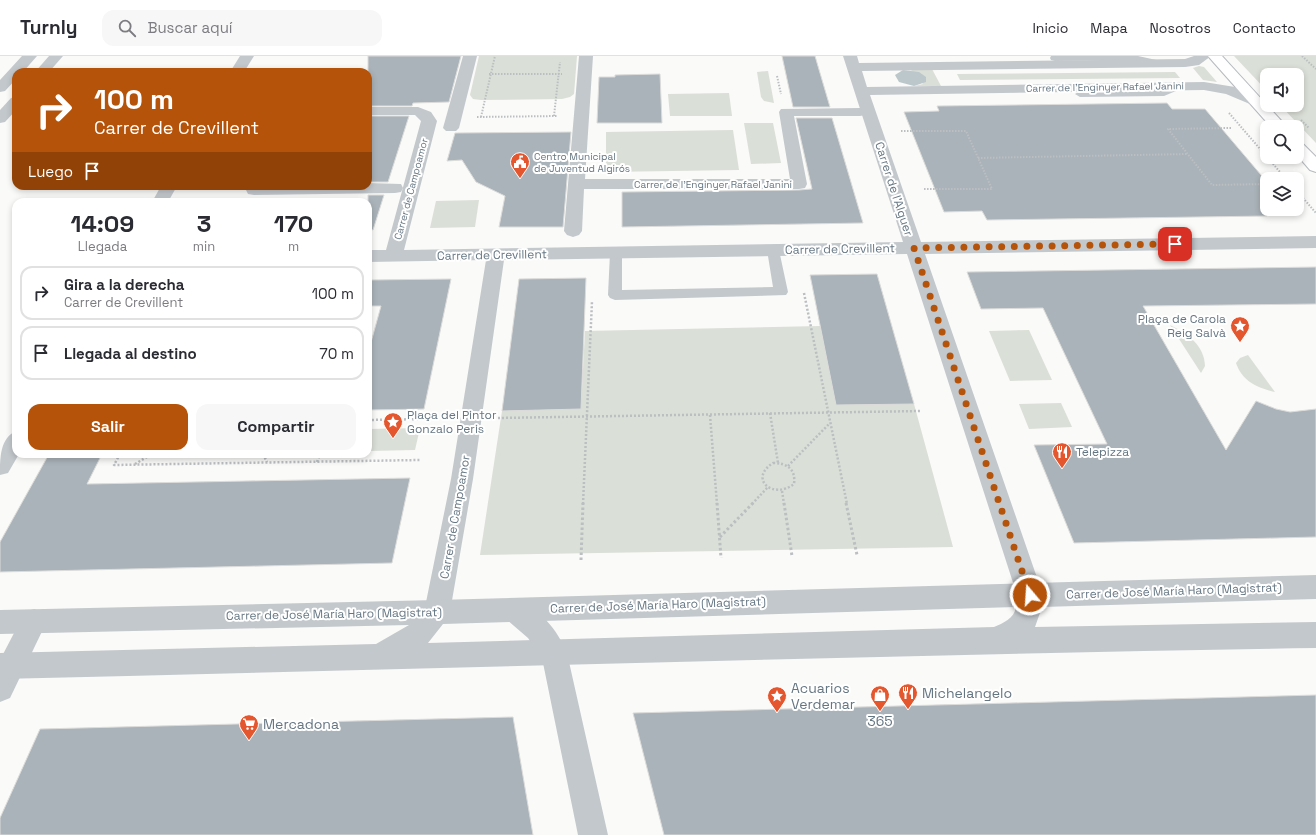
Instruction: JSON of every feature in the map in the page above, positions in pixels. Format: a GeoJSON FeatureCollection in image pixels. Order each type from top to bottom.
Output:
{"type":"FeatureCollection","features":[{"type":"Feature","properties":{"kind":"main road"},"geometry":{"type":"LineString","coordinates":[[1215,56],[1273,120]]}},
{"type":"Feature","properties":{"kind":"main road"},"geometry":{"type":"LineString","coordinates":[[1304,154],[1316,167]]}},
{"type":"Feature","properties":{"kind":"street"},"geometry":{"type":"LineString","coordinates":[[19,68],[30,56]]}},
{"type":"Feature","properties":{"kind":"street"},"geometry":{"type":"LineString","coordinates":[[46,68],[56,56]]}},
{"type":"Feature","properties":{"kind":"street"},"geometry":{"type":"LineString","coordinates":[[240,68],[247,56]]}},
{"type":"Feature","properties":{"kind":"street"},"geometry":{"type":"LineString","coordinates":[[453,122],[470,56]]}},
{"type":"Feature","properties":{"kind":"street"},"geometry":{"type":"LineString","coordinates":[[573,231],[586,56]]}},
{"type":"Feature","properties":{"kind":"street","name":"Carrer de l'Enginyer Rafael Janini"},"geometry":{"type":"LineString","coordinates":[[852,61],[938,66],[1157,63],[1194,62],[1204,56]]}},
{"type":"Feature","properties":{"kind":"street","name":"Carrer de l'Alguer"},"geometry":{"type":"LineString","coordinates":[[852,61],[1030,595]]}},
{"type":"Feature","properties":{"kind":"street"},"geometry":{"type":"LineString","coordinates":[[938,66],[949,89]]}},
{"type":"Feature","properties":{"kind":"street"},"geometry":{"type":"LineString","coordinates":[[0,88],[12,75]]}},
{"type":"Feature","properties":{"kind":"street","name":"Carrer de l'Enginyer Rafael Janini"},"geometry":{"type":"LineString","coordinates":[[863,91],[1179,86],[1218,88],[1243,95],[1257,102]]}},
{"type":"Feature","properties":{"kind":"street"},"geometry":{"type":"LineString","coordinates":[[0,119],[12,106]]}},
{"type":"Feature","properties":{"kind":"street","name":"Carrer de Campoamor"},"geometry":{"type":"LineString","coordinates":[[372,110],[418,111],[426,115],[429,121],[394,256]]}},
{"type":"Feature","properties":{"kind":"street","name":"Carrer de l'Enginyer Rafael Janini"},"geometry":{"type":"LineString","coordinates":[[576,184],[799,184],[786,112],[860,112]]}},
{"type":"Feature","properties":{"kind":"street"},"geometry":{"type":"LineString","coordinates":[[372,188],[395,188]]}},
{"type":"Feature","properties":{"kind":"street","name":"Carrer de Crevillent"},"geometry":{"type":"LineString","coordinates":[[372,256],[1316,242]]}},
{"type":"Feature","properties":{"kind":"street","name":"Carrer de Campoamor"},"geometry":{"type":"LineString","coordinates":[[437,612],[448,563],[468,443],[496,255]]}},
{"type":"Feature","properties":{"kind":"street"},"geometry":{"type":"LineString","coordinates":[[0,466],[12,446]]}},
{"type":"Feature","properties":{"kind":"street","name":"Carrer de José María Haro (Magistrat)"},"geometry":{"type":"LineString","coordinates":[[0,622],[515,610],[1316,587]]}},
{"type":"Feature","properties":{"kind":"street"},"geometry":{"type":"LineString","coordinates":[[994,640],[1016,630],[1028,615],[1030,595]]}},
{"type":"Feature","properties":{"kind":"street"},"geometry":{"type":"LineString","coordinates":[[515,610],[537,629],[554,653],[593,835]]}},
{"type":"Feature","properties":{"kind":"street"},"geometry":{"type":"LineString","coordinates":[[381,656],[420,633],[437,612]]}},
{"type":"Feature","properties":{"kind":"street"},"geometry":{"type":"LineString","coordinates":[[4,673],[34,621]]}},
{"type":"Feature","properties":{"kind":"street"},"geometry":{"type":"LineString","coordinates":[[4,673],[381,656],[554,653],[994,640],[1316,635]]}},
{"type":"Feature","properties":{"kind":"lane"},"geometry":{"type":"LineString","coordinates":[[1055,58],[1128,57],[1157,63]]}},
{"type":"Feature","properties":{"kind":"lane"},"geometry":{"type":"LineString","coordinates":[[1080,94],[1164,93],[1179,86]]}},
{"type":"Feature","properties":{"kind":"lane","name":"Carrer de Crevillent"},"geometry":{"type":"LineString","coordinates":[[616,253],[615,295],[781,292],[773,250]]}},
{"type":"Feature","properties":{"kind":"path"},"geometry":{"type":"LineString","coordinates":[[481,117],[495,56]]}},
{"type":"Feature","properties":{"kind":"path"},"geometry":{"type":"LineString","coordinates":[[554,116],[561,56]]}},
{"type":"Feature","properties":{"kind":"path"},"geometry":{"type":"LineString","coordinates":[[1302,56],[1316,69]]}},
{"type":"Feature","properties":{"kind":"path"},"geometry":{"type":"LineString","coordinates":[[490,74],[560,74]]}},
{"type":"Feature","properties":{"kind":"path"},"geometry":{"type":"LineString","coordinates":[[1225,109],[1260,149]]}},
{"type":"Feature","properties":{"kind":"path"},"geometry":{"type":"LineString","coordinates":[[453,122],[481,117],[581,115]]}},
{"type":"Feature","properties":{"kind":"path"},"geometry":{"type":"LineString","coordinates":[[1231,128],[1168,129],[1212,185],[1260,184]]}},
{"type":"Feature","properties":{"kind":"path"},"geometry":{"type":"LineString","coordinates":[[902,131],[966,131],[992,188],[924,189]]}},
{"type":"Feature","properties":{"kind":"path"},"geometry":{"type":"LineString","coordinates":[[978,158],[1188,154]]}},
{"type":"Feature","properties":{"kind":"path"},"geometry":{"type":"LineString","coordinates":[[1273,164],[1280,172]]}},
{"type":"Feature","properties":{"kind":"path"},"geometry":{"type":"LineString","coordinates":[[1304,199],[1316,213]]}},
{"type":"Feature","properties":{"kind":"path"},"geometry":{"type":"LineString","coordinates":[[804,292],[857,555]]}},
{"type":"Feature","properties":{"kind":"path"},"geometry":{"type":"LineString","coordinates":[[581,560],[592,295]]}},
{"type":"Feature","properties":{"kind":"path"},"geometry":{"type":"LineString","coordinates":[[493,418],[921,411]]}},
{"type":"Feature","properties":{"kind":"path"},"geometry":{"type":"LineString","coordinates":[[770,413],[778,463]]}},
{"type":"Feature","properties":{"kind":"path"},"geometry":{"type":"LineString","coordinates":[[710,415],[721,558]]}},
{"type":"Feature","properties":{"kind":"path"},"geometry":{"type":"LineString","coordinates":[[372,420],[428,419]]}},
{"type":"Feature","properties":{"kind":"path"},"geometry":{"type":"LineString","coordinates":[[788,466],[830,422]]}},
{"type":"Feature","properties":{"kind":"path"},"geometry":{"type":"LineString","coordinates":[[118,458],[114,465],[420,460]]}},
{"type":"Feature","properties":{"kind":"path"},"geometry":{"type":"LineString","coordinates":[[135,465],[146,458]]}},
{"type":"Feature","properties":{"kind":"path"},"geometry":{"type":"LineString","coordinates":[[265,458],[267,462]]}},
{"type":"Feature","properties":{"kind":"path"},"geometry":{"type":"LineString","coordinates":[[317,462],[318,458]]}},
{"type":"Feature","properties":{"kind":"path"},"geometry":{"type":"LineString","coordinates":[[778,463],[788,466],[793,470],[795,480],[791,487],[782,491],[768,487],[763,482],[762,472],[768,465],[778,463]]}},
{"type":"Feature","properties":{"kind":"path"},"geometry":{"type":"LineString","coordinates":[[720,537],[768,487]]}},
{"type":"Feature","properties":{"kind":"path"},"geometry":{"type":"LineString","coordinates":[[782,491],[792,556]]}},
{"type":"Feature","properties":{"kind":"shaded area"},"geometry":{"type":"Polygon","coordinates":[[[479,56],[577,56],[574,94],[570,97],[562,99],[473,99],[470,95],[479,56]]]}},
{"type":"Feature","properties":{"kind":"shaded area"},"geometry":{"type":"Polygon","coordinates":[[[1234,56],[1316,56],[1316,143],[1304,130],[1304,120],[1294,120],[1287,112],[1304,112],[1304,68],[1260,68],[1260,84],[1234,56]]]}},
{"type":"Feature","properties":{"kind":"shaded area"},"geometry":{"type":"Polygon","coordinates":[[[1199,66],[1204,67],[1217,82],[1203,80],[1193,68],[1199,66]]]}},
{"type":"Feature","properties":{"kind":"shaded area"},"geometry":{"type":"Polygon","coordinates":[[[932,69],[941,86],[914,86],[923,84],[911,70],[932,69]]]}},
{"type":"Feature","properties":{"kind":"shaded area"},"geometry":{"type":"Polygon","coordinates":[[[903,70],[919,72],[926,77],[926,82],[914,86],[899,82],[895,75],[903,70]]]}},
{"type":"Feature","properties":{"kind":"shaded area"},"geometry":{"type":"Polygon","coordinates":[[[768,71],[774,103],[764,101],[761,97],[757,72],[768,71]]]}},
{"type":"Feature","properties":{"kind":"shaded area"},"geometry":{"type":"Polygon","coordinates":[[[1175,72],[1180,78],[960,80],[957,74],[1175,72]]]}},
{"type":"Feature","properties":{"kind":"shaded area"},"geometry":{"type":"Polygon","coordinates":[[[729,93],[732,116],[670,116],[668,94],[729,93]]]}},
{"type":"Feature","properties":{"kind":"shaded area"},"geometry":{"type":"Polygon","coordinates":[[[744,123],[773,123],[781,163],[751,164],[744,123]]]}},
{"type":"Feature","properties":{"kind":"shaded area"},"geometry":{"type":"Polygon","coordinates":[[[733,130],[739,170],[606,172],[606,132],[733,130]]]}},
{"type":"Feature","properties":{"kind":"shaded area"},"geometry":{"type":"Polygon","coordinates":[[[479,200],[475,227],[430,228],[436,201],[479,200]]]}},
{"type":"Feature","properties":{"kind":"shaded area"},"geometry":{"type":"Polygon","coordinates":[[[1170,325],[1189,336],[1202,352],[1205,366],[1201,373],[1170,325]]]}},
{"type":"Feature","properties":{"kind":"shaded area"},"geometry":{"type":"Polygon","coordinates":[[[820,326],[836,405],[914,404],[953,547],[480,555],[502,411],[581,409],[585,331],[820,326]]]}},
{"type":"Feature","properties":{"kind":"shaded area"},"geometry":{"type":"Polygon","coordinates":[[[1029,330],[1052,380],[1010,381],[989,331],[1029,330]]]}},
{"type":"Feature","properties":{"kind":"shaded area"},"geometry":{"type":"Polygon","coordinates":[[[1248,355],[1275,392],[1256,386],[1242,375],[1236,363],[1240,358],[1248,355]]]}},
{"type":"Feature","properties":{"kind":"shaded area"},"geometry":{"type":"Polygon","coordinates":[[[1061,403],[1072,427],[1029,429],[1019,404],[1061,403]]]}},
{"type":"Feature","properties":{"kind":"shaded area"},"geometry":{"type":"Polygon","coordinates":[[[420,428],[415,450],[372,451],[372,429],[420,428]]]}},
{"type":"Feature","properties":{"kind":"building"},"geometry":{"type":"Polygon","coordinates":[[[368,56],[461,56],[449,102],[413,103],[412,106],[372,106],[372,68],[368,68],[368,56]]]}},
{"type":"Feature","properties":{"kind":"building"},"geometry":{"type":"Polygon","coordinates":[[[782,56],[815,56],[830,107],[793,107],[782,56]]]}},
{"type":"Feature","properties":{"kind":"building"},"geometry":{"type":"Polygon","coordinates":[[[660,74],[662,123],[597,123],[599,77],[615,77],[615,75],[660,74]]]}},
{"type":"Feature","properties":{"kind":"building"},"geometry":{"type":"Polygon","coordinates":[[[1167,103],[1172,109],[1205,109],[1260,174],[1260,216],[1267,216],[987,220],[982,211],[944,212],[904,112],[939,111],[937,106],[1167,103]]]}},
{"type":"Feature","properties":{"kind":"building"},"geometry":{"type":"Polygon","coordinates":[[[372,116],[409,116],[388,182],[372,182],[372,116]]]}},
{"type":"Feature","properties":{"kind":"building"},"geometry":{"type":"Polygon","coordinates":[[[796,118],[832,118],[863,223],[622,227],[622,192],[812,189],[796,118]]]}},
{"type":"Feature","properties":{"kind":"building","name":"Centro Municipal de Juventud Algirós"},"geometry":{"type":"Polygon","coordinates":[[[571,132],[563,227],[499,227],[505,196],[476,182],[462,160],[447,161],[455,133],[571,132]]]}},
{"type":"Feature","properties":{"kind":"building"},"geometry":{"type":"Polygon","coordinates":[[[368,195],[384,195],[373,230],[372,198],[368,198],[368,195]]]}},
{"type":"Feature","properties":{"kind":"building"},"geometry":{"type":"Polygon","coordinates":[[[1316,267],[1316,304],[1143,306],[1226,450],[1256,401],[1276,409],[1290,412],[1316,409],[1316,537],[1074,543],[1034,445],[1107,444],[1043,308],[981,309],[967,272],[1316,267]]]}},
{"type":"Feature","properties":{"kind":"building"},"geometry":{"type":"Polygon","coordinates":[[[877,274],[914,404],[836,405],[810,275],[877,274]]]}},
{"type":"Feature","properties":{"kind":"building"},"geometry":{"type":"Polygon","coordinates":[[[586,278],[581,409],[502,411],[519,279],[586,278]]]}},
{"type":"Feature","properties":{"kind":"building"},"geometry":{"type":"Polygon","coordinates":[[[451,279],[424,409],[372,410],[372,339],[381,306],[372,306],[372,280],[451,279]]]}},
{"type":"Feature","properties":{"kind":"building"},"geometry":{"type":"Polygon","coordinates":[[[47,458],[100,458],[87,484],[410,478],[392,563],[0,572],[0,542],[47,458]]]}},
{"type":"Feature","properties":{"kind":"building"},"geometry":{"type":"Polygon","coordinates":[[[1316,695],[1316,835],[664,835],[633,713],[1316,695]]]}},
{"type":"Feature","properties":{"kind":"building"},"geometry":{"type":"Polygon","coordinates":[[[513,717],[533,835],[0,835],[0,818],[40,729],[513,717]]]}},
{"type":"Feature","properties":{"kind":"place","name":"Centro Municipal de Juventud Algirós"},"geometry":{"type":"Point","coordinates":[520,179]}},
{"type":"Feature","properties":{"kind":"place","name":"Plaça de Carola Reig Salvà"},"geometry":{"type":"Point","coordinates":[1240,343]}},
{"type":"Feature","properties":{"kind":"place","name":"Plaça del Pintor Gonzalo Peris"},"geometry":{"type":"Point","coordinates":[393,439]}},
{"type":"Feature","properties":{"kind":"place","name":"Telepizza"},"geometry":{"type":"Point","coordinates":[1062,469]}},
{"type":"Feature","properties":{"kind":"place","name":"Michelangelo"},"geometry":{"type":"Point","coordinates":[908,710]}},
{"type":"Feature","properties":{"kind":"place","name":"365"},"geometry":{"type":"Point","coordinates":[880,712]}},
{"type":"Feature","properties":{"kind":"place","name":"Acuarios Verdemar"},"geometry":{"type":"Point","coordinates":[777,713]}},
{"type":"Feature","properties":{"kind":"place","name":"Mercadona"},"geometry":{"type":"Point","coordinates":[249,741]}},
{"type":"Feature","properties":{"kind":"route"},"geometry":{"type":"LineString","coordinates":[[1030,595],[914,248],[1175,244]]}}]}
